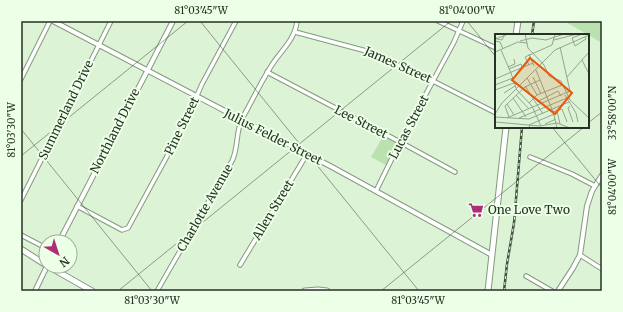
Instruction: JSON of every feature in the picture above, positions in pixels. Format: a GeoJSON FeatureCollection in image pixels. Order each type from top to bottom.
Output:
{"type":"FeatureCollection","features":[{"type":"Feature","properties":{"kind":"main road"},"geometry":{"type":"LineString","coordinates":[[516,34],[518,21]]}},
{"type":"Feature","properties":{"kind":"main road"},"geometry":{"type":"LineString","coordinates":[[488,291],[506,128]]}},
{"type":"Feature","properties":{"kind":"main road"},"geometry":{"type":"LineString","coordinates":[[21,250],[38,260]]}},
{"type":"Feature","properties":{"kind":"main road"},"geometry":{"type":"LineString","coordinates":[[61,274],[92,291]]}},
{"type":"Feature","properties":{"kind":"main road"},"geometry":{"type":"LineString","coordinates":[[305,291],[327,291]]}},
{"type":"Feature","properties":{"kind":"street","name":"Julius Felder Street"},"geometry":{"type":"LineString","coordinates":[[52,21],[307,154],[492,255]]}},
{"type":"Feature","properties":{"kind":"street"},"geometry":{"type":"LineString","coordinates":[[21,79],[52,21]]}},
{"type":"Feature","properties":{"kind":"street","name":"Summerland Drive"},"geometry":{"type":"LineString","coordinates":[[21,200],[111,21]]}},
{"type":"Feature","properties":{"kind":"street","name":"Northland Drive"},"geometry":{"type":"LineString","coordinates":[[63,234],[172,21]]}},
{"type":"Feature","properties":{"kind":"street","name":"Pine Street"},"geometry":{"type":"LineString","coordinates":[[77,206],[122,230],[126,230],[184,125],[209,70],[236,21]]}},
{"type":"Feature","properties":{"kind":"street"},"geometry":{"type":"LineString","coordinates":[[295,32],[297,21]]}},
{"type":"Feature","properties":{"kind":"street"},"geometry":{"type":"LineString","coordinates":[[438,21],[495,48]]}},
{"type":"Feature","properties":{"kind":"street","name":"Lucas Street"},"geometry":{"type":"LineString","coordinates":[[376,191],[463,21]]}},
{"type":"Feature","properties":{"kind":"street","name":"Charlotte Avenue"},"geometry":{"type":"LineString","coordinates":[[157,291],[235,155],[241,120],[267,72],[291,40],[295,32]]}},
{"type":"Feature","properties":{"kind":"street","name":"James Street"},"geometry":{"type":"LineString","coordinates":[[295,32],[370,52],[433,80],[495,112]]}},
{"type":"Feature","properties":{"kind":"street","name":"Lee Street"},"geometry":{"type":"LineString","coordinates":[[267,72],[455,172]]}},
{"type":"Feature","properties":{"kind":"street","name":"Allen Street"},"geometry":{"type":"LineString","coordinates":[[240,265],[307,154]]}},
{"type":"Feature","properties":{"kind":"street"},"geometry":{"type":"LineString","coordinates":[[530,157],[567,172],[594,186]]}},
{"type":"Feature","properties":{"kind":"street"},"geometry":{"type":"LineString","coordinates":[[558,291],[574,268],[580,255],[586,213],[591,194],[594,186],[602,174]]}},
{"type":"Feature","properties":{"kind":"street"},"geometry":{"type":"LineString","coordinates":[[21,235],[38,244]]}},
{"type":"Feature","properties":{"kind":"street"},"geometry":{"type":"LineString","coordinates":[[580,255],[602,269]]}},
{"type":"Feature","properties":{"kind":"street"},"geometry":{"type":"LineString","coordinates":[[35,291],[43,274]]}},
{"type":"Feature","properties":{"kind":"street"},"geometry":{"type":"LineString","coordinates":[[526,276],[552,291]]}},
{"type":"Feature","properties":{"kind":"green space"},"geometry":{"type":"Polygon","coordinates":[[[602,21],[602,43],[589,34],[566,22],[602,21]]]}},
{"type":"Feature","properties":{"kind":"green space"},"geometry":{"type":"Polygon","coordinates":[[[384,135],[398,143],[386,165],[371,157],[384,135]]]}},
{"type":"Feature","properties":{"kind":"railway"},"geometry":{"type":"LineString","coordinates":[[532,34],[534,21]]}},
{"type":"Feature","properties":{"kind":"railway"},"geometry":{"type":"LineString","coordinates":[[504,291],[514,223],[522,128]]}},
{"type":"Feature","properties":{"kind":"place","name":"One Love Two"},"geometry":{"type":"Point","coordinates":[476,210]}}]}
